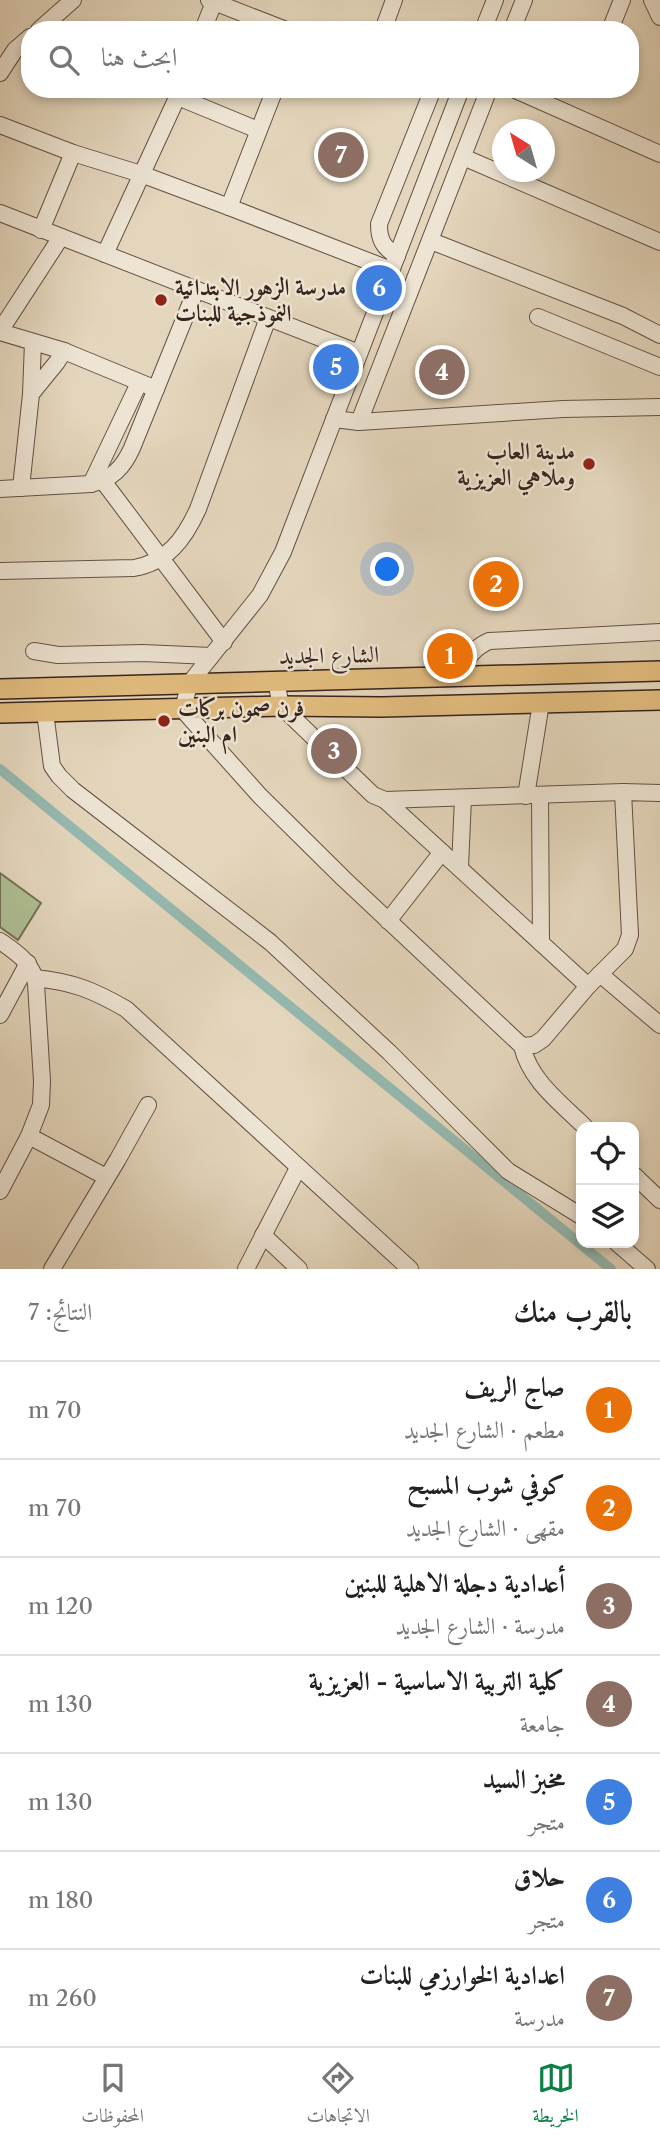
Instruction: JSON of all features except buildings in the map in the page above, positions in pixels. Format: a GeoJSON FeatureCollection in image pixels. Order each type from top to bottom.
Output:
{"type":"FeatureCollection","features":[{"type":"Feature","properties":{"kind":"main road","name":"الشارع الجديد"},"geometry":{"type":"LineString","coordinates":[[0,689],[660,671]]}},
{"type":"Feature","properties":{"kind":"main road"},"geometry":{"type":"LineString","coordinates":[[0,713],[660,700]]}},
{"type":"Feature","properties":{"kind":"street"},"geometry":{"type":"LineString","coordinates":[[48,21],[73,0]]}},
{"type":"Feature","properties":{"kind":"street"},"geometry":{"type":"LineString","coordinates":[[386,21],[394,0]]}},
{"type":"Feature","properties":{"kind":"street"},"geometry":{"type":"LineString","coordinates":[[487,21],[495,0]]}},
{"type":"Feature","properties":{"kind":"street"},"geometry":{"type":"LineString","coordinates":[[520,21],[524,0]]}},
{"type":"Feature","properties":{"kind":"street"},"geometry":{"type":"LineString","coordinates":[[614,21],[622,0]]}},
{"type":"Feature","properties":{"kind":"street"},"geometry":{"type":"LineString","coordinates":[[652,0],[660,17]]}},
{"type":"Feature","properties":{"kind":"street"},"geometry":{"type":"LineString","coordinates":[[205,21],[211,1],[263,21]]}},
{"type":"Feature","properties":{"kind":"street"},"geometry":{"type":"LineString","coordinates":[[0,73],[21,45]]}},
{"type":"Feature","properties":{"kind":"street"},"geometry":{"type":"LineString","coordinates":[[106,254],[177,98]]}},
{"type":"Feature","properties":{"kind":"street"},"geometry":{"type":"LineString","coordinates":[[190,98],[258,130]]}},
{"type":"Feature","properties":{"kind":"street"},"geometry":{"type":"LineString","coordinates":[[229,207],[271,98]]}},
{"type":"Feature","properties":{"kind":"street"},"geometry":{"type":"LineString","coordinates":[[394,263],[379,238],[379,224],[430,98]]}},
{"type":"Feature","properties":{"kind":"street"},"geometry":{"type":"LineString","coordinates":[[457,98],[283,552],[260,595],[189,684],[183,710],[260,796],[522,1046],[524,1057],[534,1077],[580,1122]]}},
{"type":"Feature","properties":{"kind":"street"},"geometry":{"type":"LineString","coordinates":[[359,422],[486,98]]}},
{"type":"Feature","properties":{"kind":"street"},"geometry":{"type":"LineString","coordinates":[[533,98],[660,154]]}},
{"type":"Feature","properties":{"kind":"street"},"geometry":{"type":"LineString","coordinates":[[0,125],[73,153],[141,174],[394,263]]}},
{"type":"Feature","properties":{"kind":"street"},"geometry":{"type":"LineString","coordinates":[[41,230],[73,153]]}},
{"type":"Feature","properties":{"kind":"street"},"geometry":{"type":"LineString","coordinates":[[463,157],[660,242]]}},
{"type":"Feature","properties":{"kind":"street"},"geometry":{"type":"LineString","coordinates":[[0,214],[359,353]]}},
{"type":"Feature","properties":{"kind":"street"},"geometry":{"type":"LineString","coordinates":[[61,237],[0,331],[64,351],[156,389]]}},
{"type":"Feature","properties":{"kind":"street"},"geometry":{"type":"LineString","coordinates":[[431,241],[623,316],[660,335]]}},
{"type":"Feature","properties":{"kind":"street"},"geometry":{"type":"LineString","coordinates":[[0,489],[97,483],[118,471],[125,463],[196,290]]}},
{"type":"Feature","properties":{"kind":"street"},"geometry":{"type":"LineString","coordinates":[[538,317],[660,366]]}},
{"type":"Feature","properties":{"kind":"street"},"geometry":{"type":"LineString","coordinates":[[0,571],[113,570],[150,565],[177,544],[192,521],[268,318]]}},
{"type":"Feature","properties":{"kind":"street"},"geometry":{"type":"LineString","coordinates":[[21,488],[32,394],[33,342]]}},
{"type":"Feature","properties":{"kind":"street"},"geometry":{"type":"LineString","coordinates":[[32,394],[64,351]]}},
{"type":"Feature","properties":{"kind":"street"},"geometry":{"type":"LineString","coordinates":[[97,483],[139,383]]}},
{"type":"Feature","properties":{"kind":"street"},"geometry":{"type":"LineString","coordinates":[[334,419],[359,422],[549,410],[660,407]]}},
{"type":"Feature","properties":{"kind":"street"},"geometry":{"type":"LineString","coordinates":[[97,483],[161,559],[224,642]]}},
{"type":"Feature","properties":{"kind":"street"},"geometry":{"type":"LineString","coordinates":[[457,677],[470,653],[489,640],[660,632]]}},
{"type":"Feature","properties":{"kind":"street"},"geometry":{"type":"LineString","coordinates":[[34,651],[58,655],[142,653],[211,656]]}},
{"type":"Feature","properties":{"kind":"street"},"geometry":{"type":"LineString","coordinates":[[276,681],[281,706],[373,795],[385,800],[588,986]]}},
{"type":"Feature","properties":{"kind":"street"},"geometry":{"type":"LineString","coordinates":[[541,703],[533,796],[541,943]]}},
{"type":"Feature","properties":{"kind":"street"},"geometry":{"type":"LineString","coordinates":[[45,712],[52,766],[73,790],[270,942],[389,1052],[508,1171],[576,1213]]}},
{"type":"Feature","properties":{"kind":"street"},"geometry":{"type":"LineString","coordinates":[[522,1046],[534,1045],[542,1039],[588,986],[625,949],[629,935],[623,792]]}},
{"type":"Feature","properties":{"kind":"street"},"geometry":{"type":"LineString","coordinates":[[385,800],[660,793]]}},
{"type":"Feature","properties":{"kind":"street"},"geometry":{"type":"LineString","coordinates":[[460,867],[463,798]]}},
{"type":"Feature","properties":{"kind":"street"},"geometry":{"type":"LineString","coordinates":[[388,921],[442,852]]}},
{"type":"Feature","properties":{"kind":"street"},"geometry":{"type":"LineString","coordinates":[[0,941],[28,962],[35,978],[42,1081],[41,1105],[29,1136],[0,1191]]}},
{"type":"Feature","properties":{"kind":"street"},"geometry":{"type":"LineString","coordinates":[[0,1015],[28,962]]}},
{"type":"Feature","properties":{"kind":"street"},"geometry":{"type":"LineString","coordinates":[[600,974],[660,1025]]}},
{"type":"Feature","properties":{"kind":"street"},"geometry":{"type":"LineString","coordinates":[[35,978],[82,986],[126,1009],[410,1269]]}},
{"type":"Feature","properties":{"kind":"street"},"geometry":{"type":"LineString","coordinates":[[52,1269],[148,1105]]}},
{"type":"Feature","properties":{"kind":"street"},"geometry":{"type":"LineString","coordinates":[[29,1136],[106,1177]]}},
{"type":"Feature","properties":{"kind":"street"},"geometry":{"type":"LineString","coordinates":[[246,1269],[298,1168]]}},
{"type":"Feature","properties":{"kind":"street"},"geometry":{"type":"LineString","coordinates":[[639,1180],[660,1200]]}},
{"type":"Feature","properties":{"kind":"street"},"geometry":{"type":"LineString","coordinates":[[263,1236],[299,1269]]}},
{"type":"Feature","properties":{"kind":"street"},"geometry":{"type":"LineString","coordinates":[[623,1248],[647,1269]]}},
{"type":"Feature","properties":{"kind":"green space"},"geometry":{"type":"Polygon","coordinates":[[[0,873],[41,903],[18,940],[0,927],[0,873]]]}},
{"type":"Feature","properties":{"kind":"waterway"},"geometry":{"type":"LineString","coordinates":[[0,769],[611,1269]]}},
{"type":"Feature","properties":{"kind":"place","name":"اعدادية الخوارزمي للبنات"},"geometry":{"type":"Point","coordinates":[341,155]}},
{"type":"Feature","properties":{"kind":"place","name":"حلاق"},"geometry":{"type":"Point","coordinates":[379,288]}},
{"type":"Feature","properties":{"kind":"place","name":"مدرسة الزهور الابتدائية النموذجية للبنات"},"geometry":{"type":"Point","coordinates":[161,300]}},
{"type":"Feature","properties":{"kind":"place","name":"مخبز السيد"},"geometry":{"type":"Point","coordinates":[336,367]}},
{"type":"Feature","properties":{"kind":"place","name":"كلية التربية الاساسية - العزيزية"},"geometry":{"type":"Point","coordinates":[442,372]}},
{"type":"Feature","properties":{"kind":"place","name":"مدينة العاب وملاهي العزيزية"},"geometry":{"type":"Point","coordinates":[589,464]}},
{"type":"Feature","properties":{"kind":"place","name":"كوفي شوب المسبح"},"geometry":{"type":"Point","coordinates":[496,584]}},
{"type":"Feature","properties":{"kind":"place","name":"صاج الريف"},"geometry":{"type":"Point","coordinates":[450,656]}},
{"type":"Feature","properties":{"kind":"place","name":"فرن صمون بركات ام البنين"},"geometry":{"type":"Point","coordinates":[164,721]}},
{"type":"Feature","properties":{"kind":"place","name":"أعدادية دجلة الاهلية للبنين"},"geometry":{"type":"Point","coordinates":[334,751]}}]}
